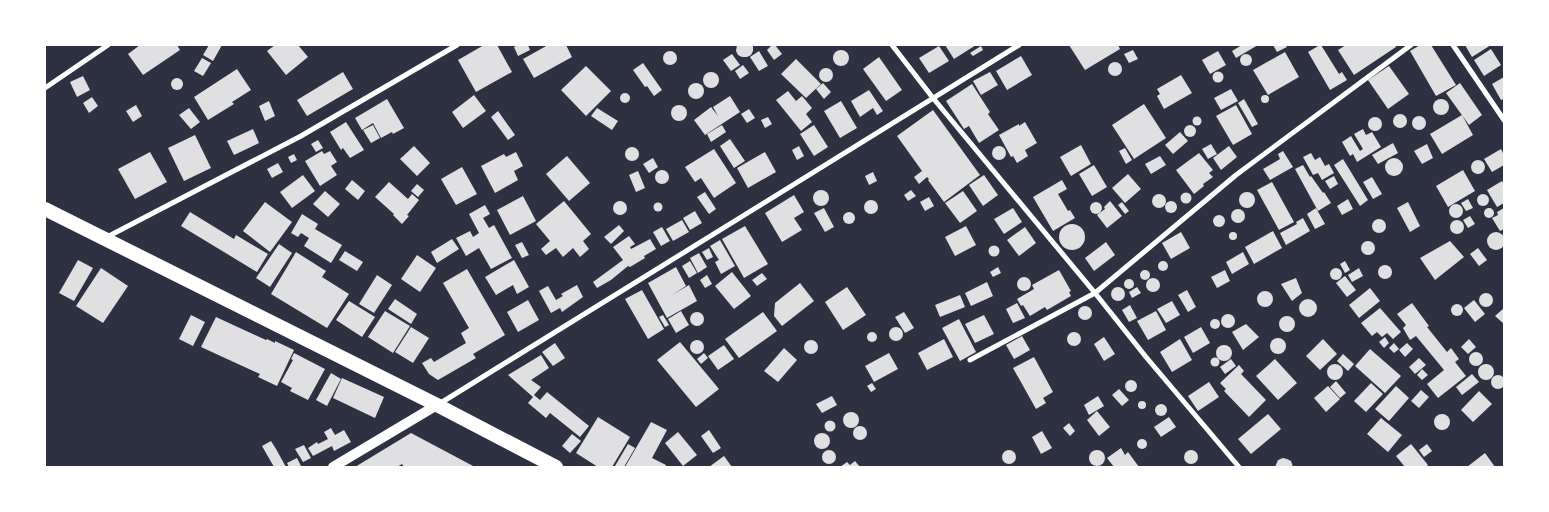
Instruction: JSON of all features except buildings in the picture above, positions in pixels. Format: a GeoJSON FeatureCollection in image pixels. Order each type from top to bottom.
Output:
{"type":"FeatureCollection","features":[{"type":"Feature","properties":{"kind":"highway"},"geometry":{"type":"LineString","coordinates":[[45,209],[556,467]]}},
{"type":"Feature","properties":{"kind":"main road"},"geometry":{"type":"LineString","coordinates":[[334,467],[437,406]]}},
{"type":"Feature","properties":{"kind":"street"},"geometry":{"type":"LineString","coordinates":[[45,88],[108,45]]}},
{"type":"Feature","properties":{"kind":"street"},"geometry":{"type":"LineString","coordinates":[[103,239],[301,136],[457,45]]}},
{"type":"Feature","properties":{"kind":"street"},"geometry":{"type":"LineString","coordinates":[[892,45],[933,98],[1239,467]]}},
{"type":"Feature","properties":{"kind":"street"},"geometry":{"type":"LineString","coordinates":[[437,406],[1019,45]]}},
{"type":"Feature","properties":{"kind":"street"},"geometry":{"type":"LineString","coordinates":[[970,360],[1095,293],[1236,175],[1411,45]]}},
{"type":"Feature","properties":{"kind":"street"},"geometry":{"type":"LineString","coordinates":[[1453,45],[1504,120]]}}]}
